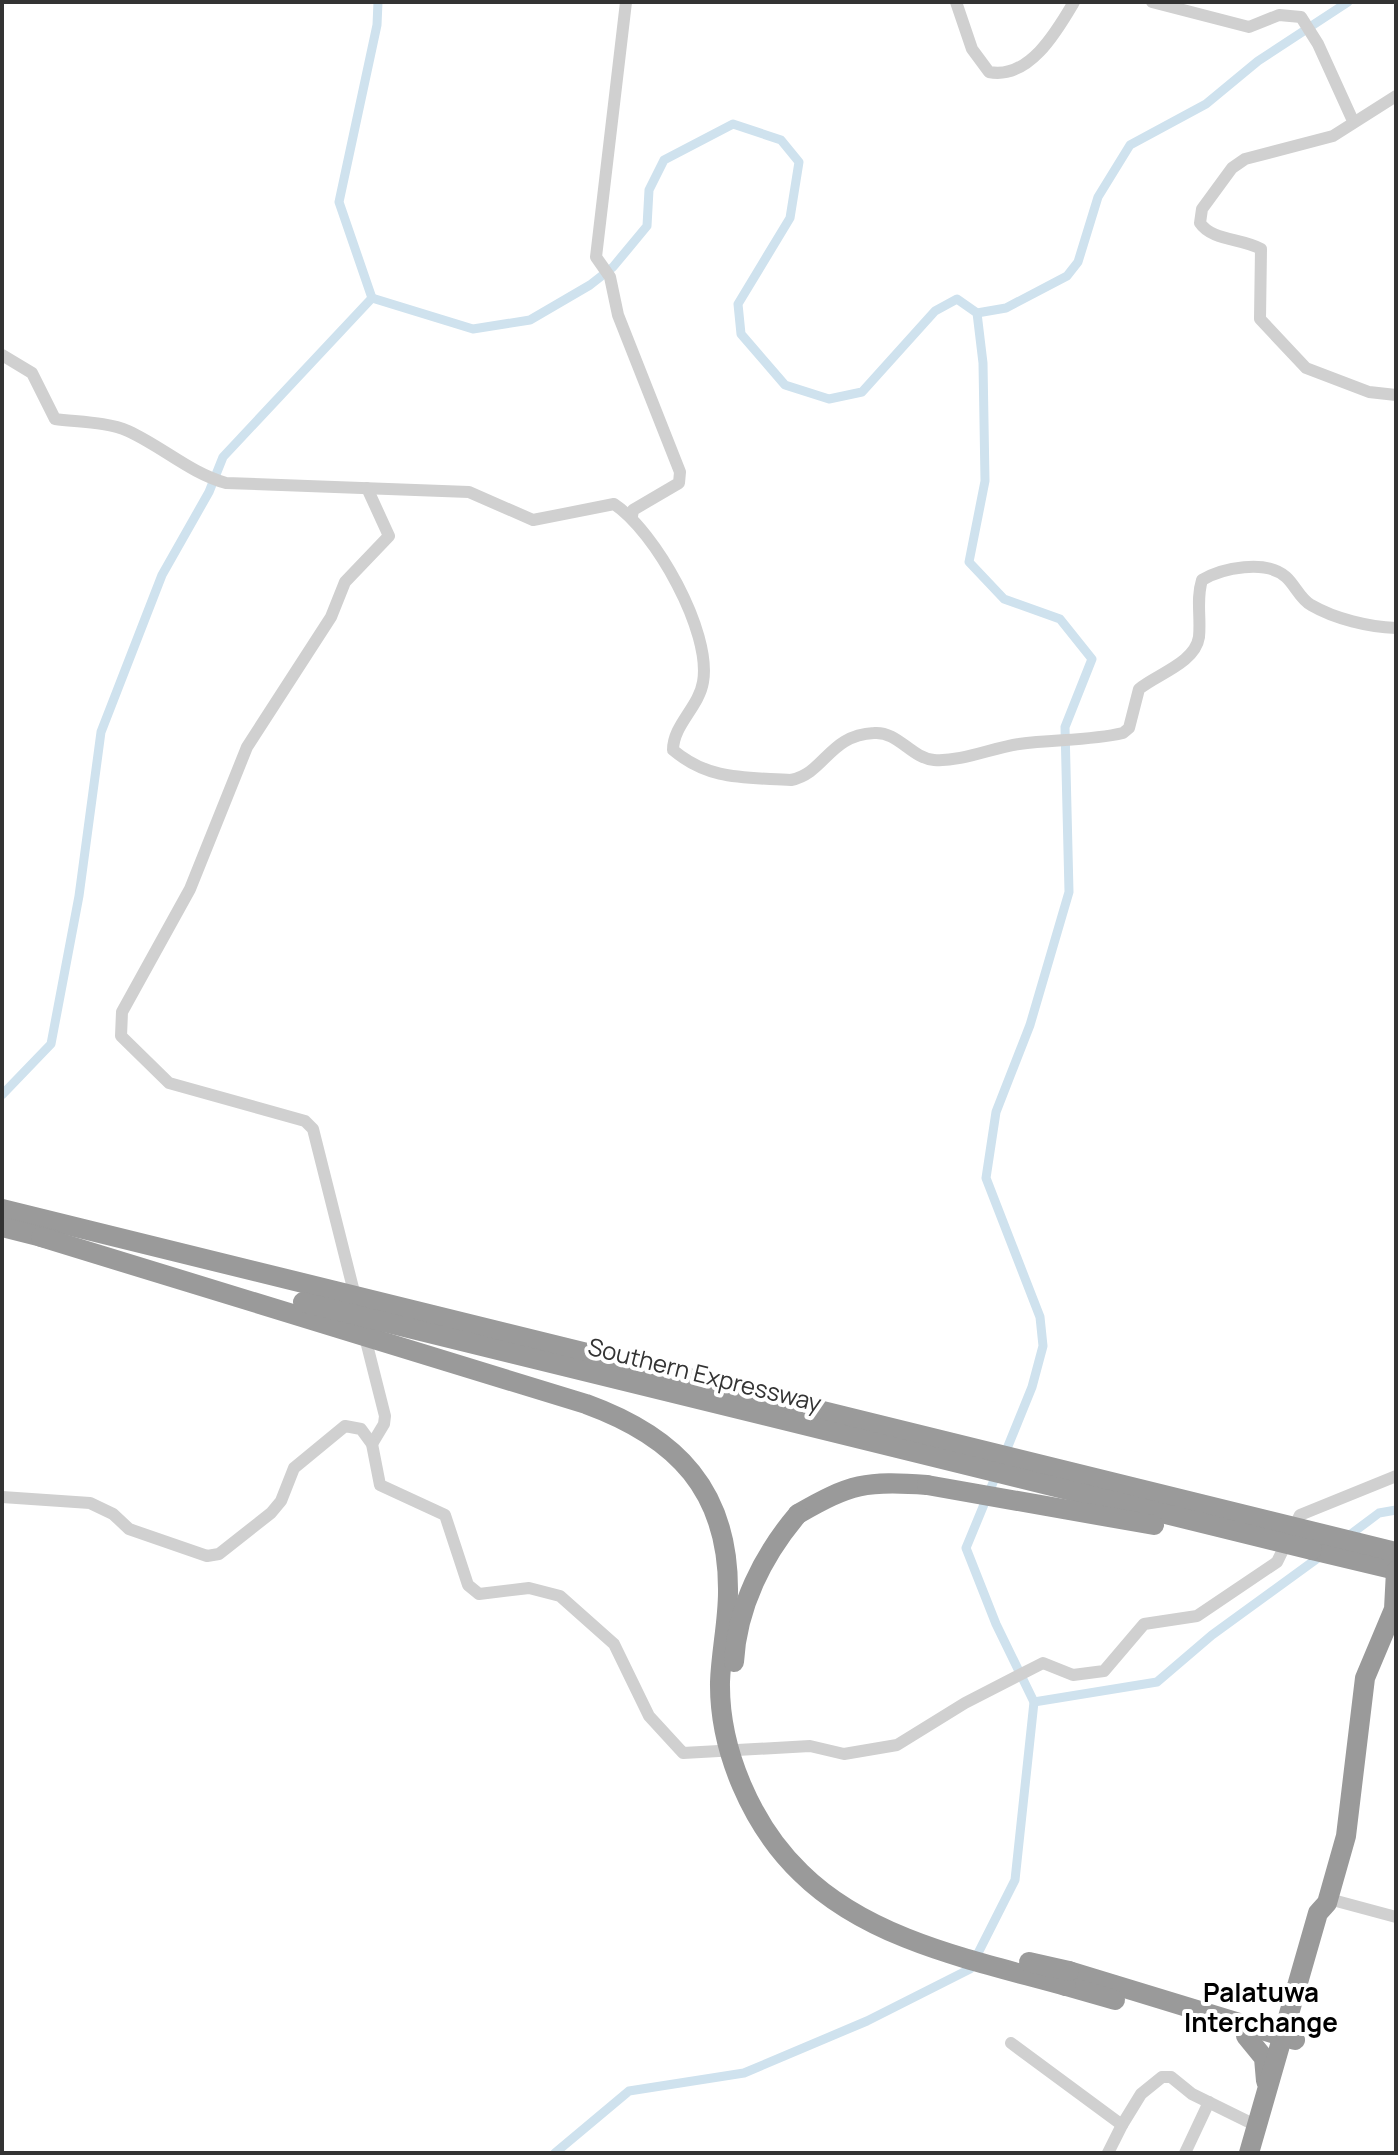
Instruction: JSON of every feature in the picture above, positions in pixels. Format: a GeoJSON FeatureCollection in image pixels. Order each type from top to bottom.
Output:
{"type":"FeatureCollection","features":[{"type":"Feature","properties":{"kind":"highway","name":"Southern Expressway"},"geometry":{"type":"LineString","coordinates":[[2,1209],[1396,1552]]}},
{"type":"Feature","properties":{"kind":"highway","name":"Southern Expressway"},"geometry":{"type":"LineString","coordinates":[[2,1227],[1396,1570]]}},
{"type":"Feature","properties":{"kind":"highway"},"geometry":{"type":"LineString","coordinates":[[41,1237],[586,1404],[648,1431],[698,1482],[722,1532],[728,1591],[720,1682],[722,1717],[731,1756],[757,1815],[779,1850],[826,1894],[893,1932],[948,1953],[1068,1979]]}},
{"type":"Feature","properties":{"kind":"highway"},"geometry":{"type":"LineString","coordinates":[[1288,2043],[942,1940],[861,1907],[832,1888],[801,1859],[767,1810],[749,1771],[735,1718],[734,1653],[752,1582],[780,1534],[798,1514],[841,1489],[863,1483],[927,1485],[1312,1550]]}},
{"type":"Feature","properties":{"kind":"highway"},"geometry":{"type":"LineString","coordinates":[[1260,2153],[1288,2043],[1330,1916],[1328,1901],[1346,1836],[1365,1678],[1395,1610],[1396,1570]]}},
{"type":"Feature","properties":{"kind":"highway"},"geometry":{"type":"LineString","coordinates":[[1249,2153],[1266,2093],[1288,2043],[1292,2005],[1318,1913],[1328,1901]]}},
{"type":"Feature","properties":{"kind":"highway"},"geometry":{"type":"LineString","coordinates":[[1244,2030],[1272,2020],[1292,2005]]}},
{"type":"Feature","properties":{"kind":"highway"},"geometry":{"type":"LineString","coordinates":[[1244,2030],[1264,2058],[1266,2093]]}},
{"type":"Feature","properties":{"kind":"street"},"geometry":{"type":"LineString","coordinates":[[626,2],[596,257],[610,277],[618,315],[680,472],[679,483],[633,510],[632,516]]}},
{"type":"Feature","properties":{"kind":"street"},"geometry":{"type":"LineString","coordinates":[[956,2],[972,49],[989,72],[999,74],[1015,70],[1030,61],[1074,2]]}},
{"type":"Feature","properties":{"kind":"street"},"geometry":{"type":"LineString","coordinates":[[1152,2],[1249,27],[1279,15],[1301,17],[1318,44],[1353,121]]}},
{"type":"Feature","properties":{"kind":"street"},"geometry":{"type":"LineString","coordinates":[[1206,16],[1210,2]]}},
{"type":"Feature","properties":{"kind":"street"},"geometry":{"type":"LineString","coordinates":[[1396,96],[1333,136],[1245,159],[1232,168],[1202,209],[1200,223],[1205,230],[1248,241],[1261,249],[1260,319],[1306,368],[1369,392],[1396,395]]}},
{"type":"Feature","properties":{"kind":"street"},"geometry":{"type":"LineString","coordinates":[[2,355],[32,373],[55,419],[125,429],[172,455],[199,475],[226,483],[469,492],[533,520],[614,504],[632,516],[684,595],[704,660],[698,698],[673,739],[673,750],[692,766],[722,775],[791,780],[803,777],[844,739],[876,732],[895,737],[929,760],[1042,741],[1114,735],[1129,728],[1139,689],[1184,661],[1199,640],[1198,592],[1202,580],[1217,571],[1259,568],[1284,575],[1309,604],[1350,621],[1396,628]]}},
{"type":"Feature","properties":{"kind":"street"},"geometry":{"type":"LineString","coordinates":[[367,488],[389,536],[345,582],[331,617],[247,747],[190,889],[122,1012],[119,1027],[121,1036],[169,1083],[305,1121],[313,1129],[385,1416],[384,1424],[372,1444]]}},
{"type":"Feature","properties":{"kind":"street"},"geometry":{"type":"LineString","coordinates":[[2,1497],[90,1503],[113,1514],[129,1529],[207,1556],[219,1554],[271,1513],[281,1501],[294,1468],[345,1426],[361,1429],[372,1444],[380,1485],[445,1515],[468,1585],[479,1594],[529,1588],[560,1596],[614,1644],[649,1716],[683,1753],[810,1746],[844,1754],[897,1745],[965,1703],[1043,1663],[1073,1675],[1104,1671],[1144,1624],[1197,1616],[1272,1566],[1300,1515],[1396,1476]]}},
{"type":"Feature","properties":{"kind":"street"},"geometry":{"type":"LineString","coordinates":[[1328,1901],[1396,1917]]}},
{"type":"Feature","properties":{"kind":"street"},"geometry":{"type":"LineString","coordinates":[[1011,2043],[1122,2125]]}},
{"type":"Feature","properties":{"kind":"street"},"geometry":{"type":"LineString","coordinates":[[1108,2153],[1141,2094],[1162,2077],[1171,2077],[1209,2102],[1257,2126]]}},
{"type":"Feature","properties":{"kind":"street"},"geometry":{"type":"LineString","coordinates":[[1185,2153],[1209,2102]]}},
{"type":"Feature","properties":{"kind":"waterway"},"geometry":{"type":"LineString","coordinates":[[2,1095],[51,1044],[79,896],[101,732],[162,575],[209,492],[223,457],[372,298],[339,202],[377,25],[378,2]]}},
{"type":"Feature","properties":{"kind":"waterway"},"geometry":{"type":"LineString","coordinates":[[977,313],[1006,308],[1067,276],[1078,262],[1098,197],[1130,145],[1206,104],[1258,61],[1348,2]]}},
{"type":"Feature","properties":{"kind":"waterway"},"geometry":{"type":"LineString","coordinates":[[372,298],[473,329],[530,320],[590,285],[613,267],[647,226],[649,190],[664,160],[733,124],[781,140],[799,162],[790,218],[738,304],[741,334],[785,385],[829,399],[862,392],[935,311],[957,299],[977,313],[983,363],[985,481],[969,562],[1004,599],[1060,619],[1092,659],[1065,727],[1069,892],[1030,1025],[996,1112],[986,1178],[1040,1317],[1043,1346],[1032,1387],[1004,1456]]}},
{"type":"Feature","properties":{"kind":"waterway"},"geometry":{"type":"LineString","coordinates":[[555,2153],[629,2091],[744,2073],[867,2021],[970,1969],[1015,1880],[1034,1702],[996,1624],[966,1548],[997,1473]]}},
{"type":"Feature","properties":{"kind":"waterway"},"geometry":{"type":"LineString","coordinates":[[1347,1537],[1379,1513],[1396,1510]]}},
{"type":"Feature","properties":{"kind":"waterway"},"geometry":{"type":"LineString","coordinates":[[1034,1702],[1157,1682],[1212,1635],[1322,1555]]}},
{"type":"Feature","properties":{"kind":"district","name":"Palatuwa Interchange"},"geometry":{"type":"Point","coordinates":[1261,2007]}}]}
